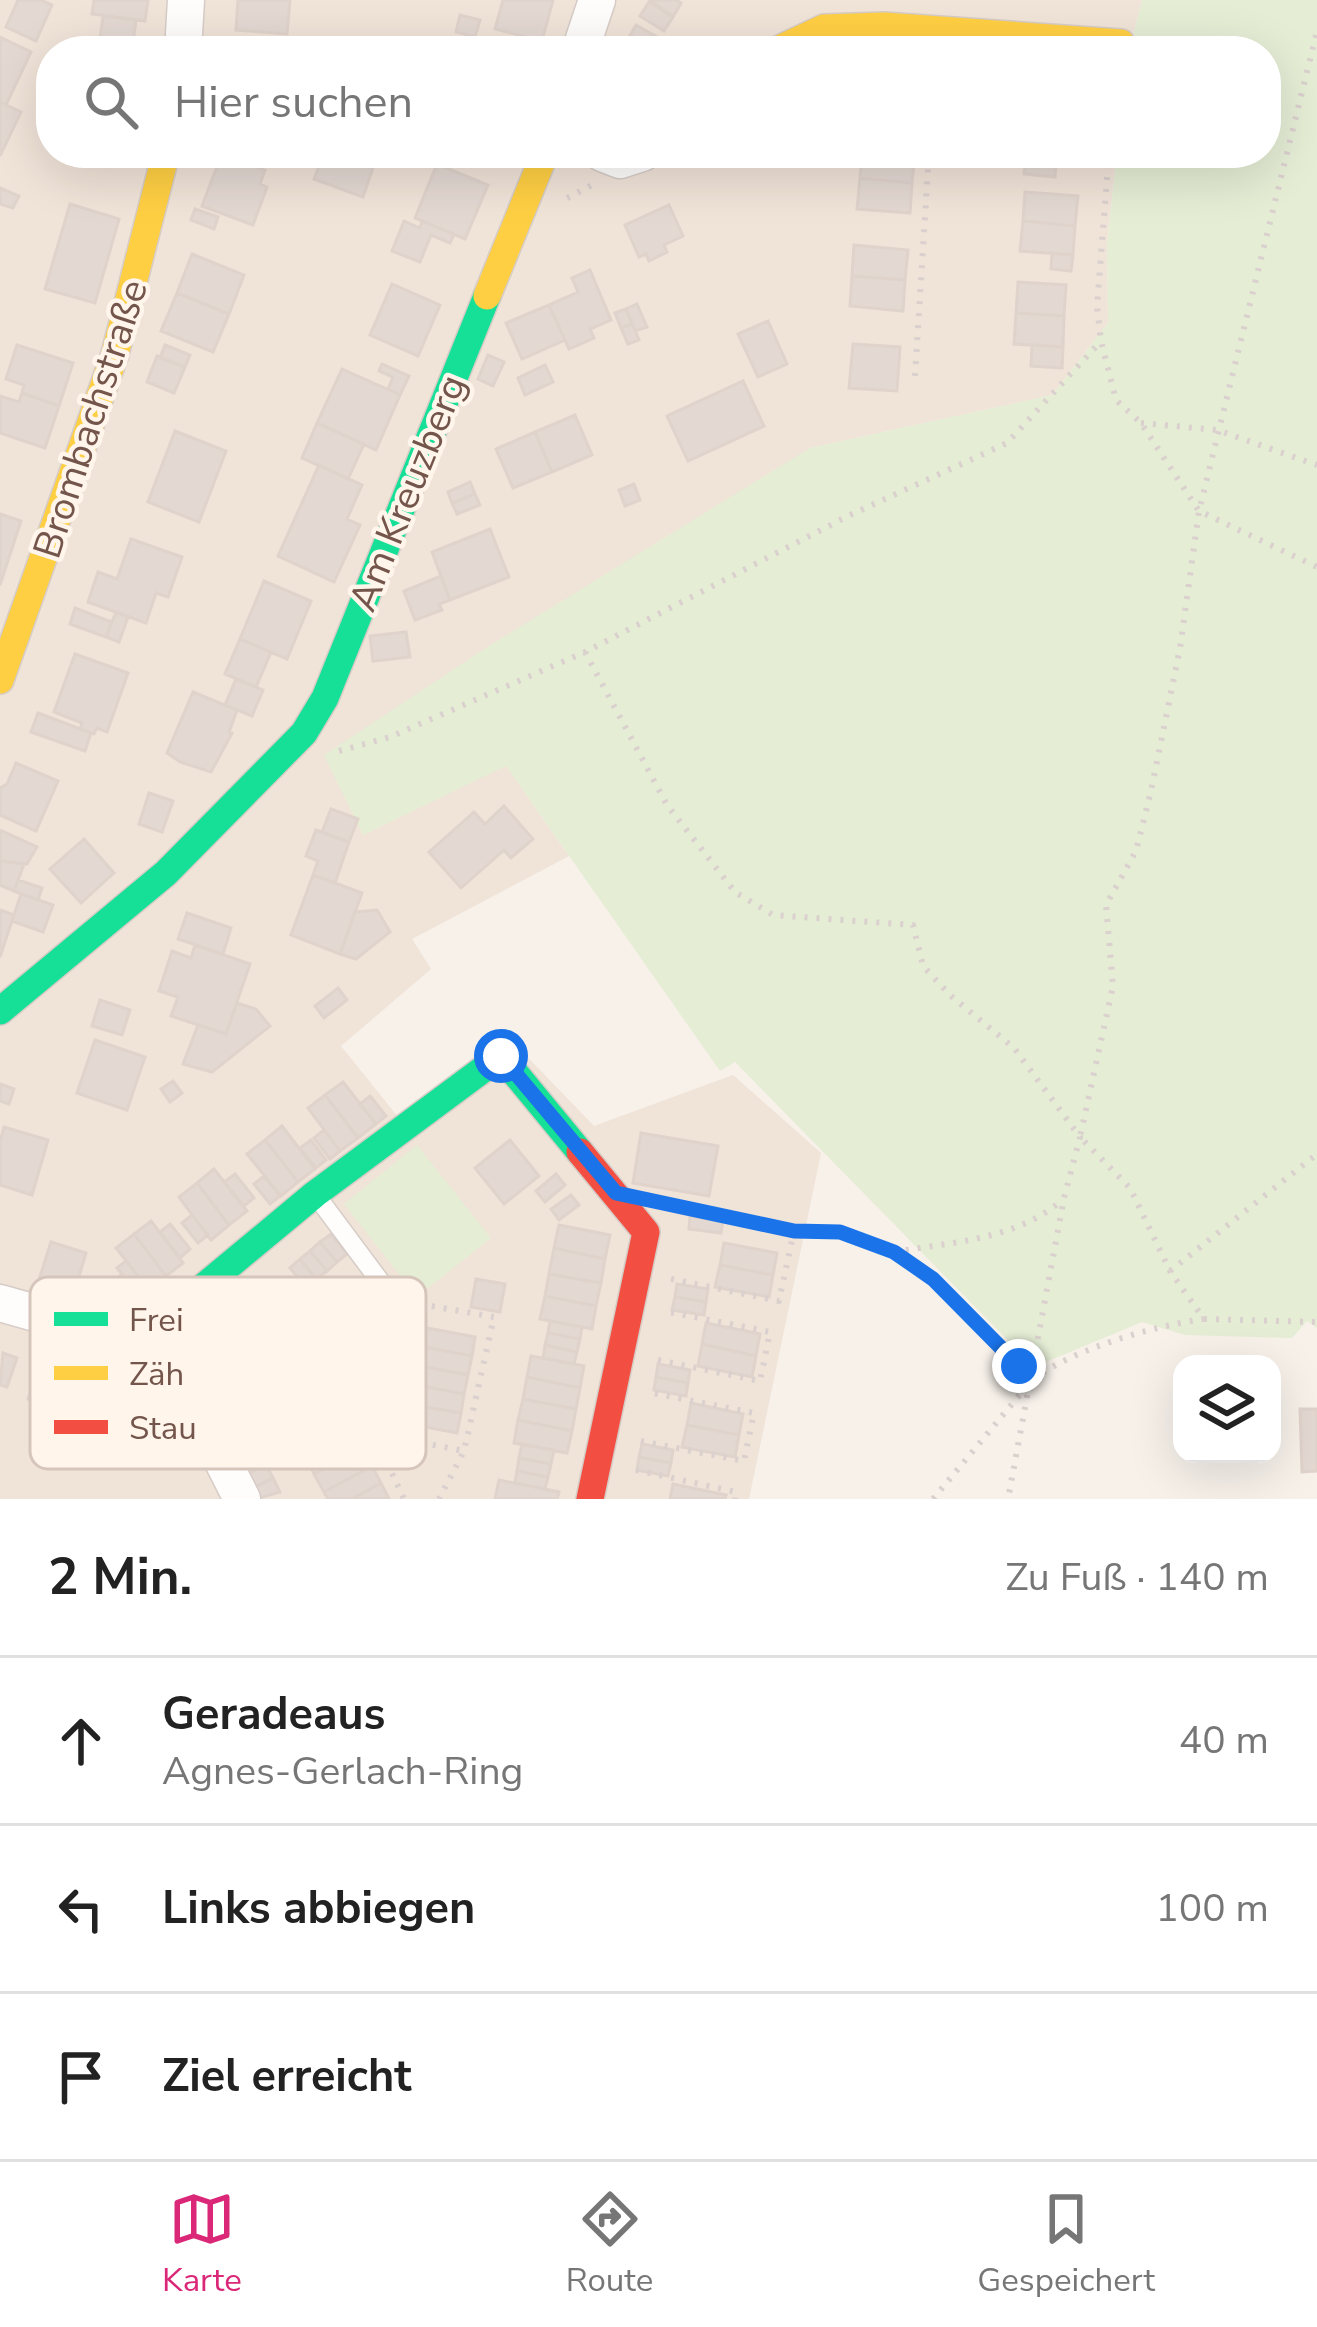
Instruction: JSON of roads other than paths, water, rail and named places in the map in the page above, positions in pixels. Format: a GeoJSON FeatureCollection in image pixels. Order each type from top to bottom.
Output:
{"type":"FeatureCollection","features":[{"type":"Feature","properties":{"kind":"street"},"geometry":{"type":"LineString","coordinates":[[184,36],[186,0]]}},
{"type":"Feature","properties":{"kind":"street"},"geometry":{"type":"LineString","coordinates":[[585,36],[597,0]]}},
{"type":"Feature","properties":{"kind":"street"},"geometry":{"type":"LineString","coordinates":[[807,36],[824,28],[884,26],[1016,36]]}},
{"type":"Feature","properties":{"kind":"street","name":"Brombachstraße"},"geometry":{"type":"LineString","coordinates":[[0,680],[63,512],[148,245],[163,168]]}},
{"type":"Feature","properties":{"kind":"street","name":"Am Kreuzberg"},"geometry":{"type":"LineString","coordinates":[[0,1011],[166,873],[304,733],[325,698],[539,168]]}},
{"type":"Feature","properties":{"kind":"street"},"geometry":{"type":"LineString","coordinates":[[215,1277],[315,1194],[501,1056],[646,1232],[590,1499]]}},
{"type":"Feature","properties":{"kind":"street"},"geometry":{"type":"LineString","coordinates":[[0,1304],[30,1312]]}},
{"type":"Feature","properties":{"kind":"street"},"geometry":{"type":"LineString","coordinates":[[228,1469],[242,1499]]}},
{"type":"Feature","properties":{"kind":"lane"},"geometry":{"type":"LineString","coordinates":[[315,1194],[378,1277]]}}]}
